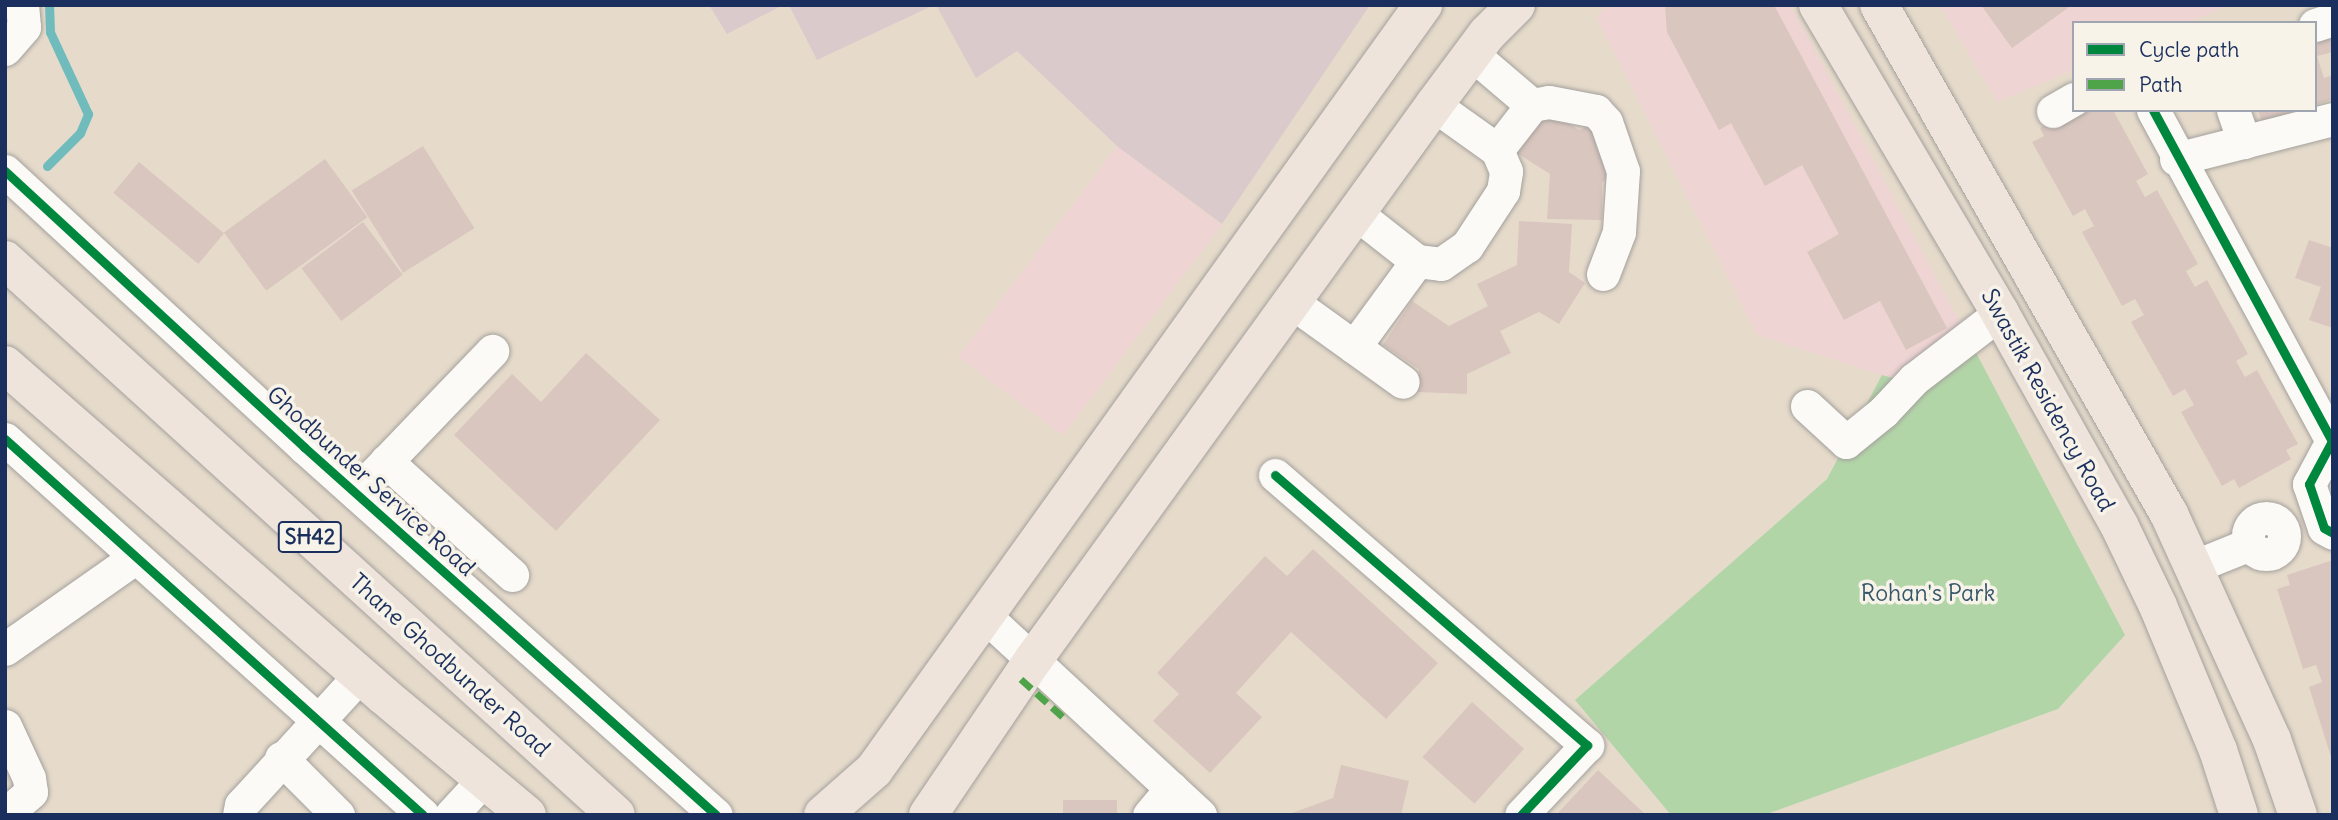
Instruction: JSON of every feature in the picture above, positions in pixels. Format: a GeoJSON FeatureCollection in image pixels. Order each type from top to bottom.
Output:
{"type":"FeatureCollection","features":[{"type":"Feature","properties":{"kind":"main road"},"geometry":{"type":"LineString","coordinates":[[928,815],[1033,660],[1434,105],[1472,54],[1516,5]]}},
{"type":"Feature","properties":{"kind":"main road","name":"Swastik Residency Road"},"geometry":{"type":"LineString","coordinates":[[1818,5],[2000,313],[2131,553],[2158,606],[2204,717],[2239,815]]}},
{"type":"Feature","properties":{"kind":"main road","name":"Swastik Residency Road"},"geometry":{"type":"LineString","coordinates":[[1879,5],[2191,562],[2272,740],[2298,815]]}},
{"type":"Feature","properties":{"kind":"main road"},"geometry":{"type":"LineString","coordinates":[[823,815],[874,770],[1413,9]]}},
{"type":"Feature","properties":{"kind":"main road","name":"Thane Ghodbunder Road"},"geometry":{"type":"LineString","coordinates":[[5,260],[616,815]]}},
{"type":"Feature","properties":{"kind":"main road"},"geometry":{"type":"LineString","coordinates":[[5,365],[360,675],[527,815]]}},
{"type":"Feature","properties":{"kind":"main road"},"geometry":{"type":"LineString","coordinates":[[2131,553],[2191,562],[2158,606]]}},
{"type":"Feature","properties":{"kind":"main road"},"geometry":{"type":"LineString","coordinates":[[2204,717],[2253,698]]}},
{"type":"Feature","properties":{"kind":"street"},"geometry":{"type":"LineString","coordinates":[[5,49],[24,27],[22,5]]}},
{"type":"Feature","properties":{"kind":"street"},"geometry":{"type":"LineString","coordinates":[[1472,54],[1532,105]]}},
{"type":"Feature","properties":{"kind":"street"},"geometry":{"type":"LineString","coordinates":[[1497,150],[1532,105],[1549,102],[1596,111],[1606,122],[1623,172],[1619,232],[1603,274]]}},
{"type":"Feature","properties":{"kind":"street"},"geometry":{"type":"LineString","coordinates":[[1357,214],[1417,261],[1441,264],[1467,246],[1503,191],[1506,171],[1497,150],[1434,105]]}},
{"type":"Feature","properties":{"kind":"street"},"geometry":{"type":"LineString","coordinates":[[2153,112],[2176,159],[2306,389],[2332,441],[2309,485],[2280,529],[2280,549],[2269,554],[2258,553],[2250,544],[2191,562]]}},
{"type":"Feature","properties":{"kind":"street"},"geometry":{"type":"LineString","coordinates":[[2234,112],[2244,142]]}},
{"type":"Feature","properties":{"kind":"street"},"geometry":{"type":"LineString","coordinates":[[2176,159],[2333,119]]}},
{"type":"Feature","properties":{"kind":"street","name":"Ghodbunder Service Road"},"geometry":{"type":"LineString","coordinates":[[5,171],[356,493],[716,815]]}},
{"type":"Feature","properties":{"kind":"street"},"geometry":{"type":"LineString","coordinates":[[1354,347],[1417,261]]}},
{"type":"Feature","properties":{"kind":"street"},"geometry":{"type":"LineString","coordinates":[[1293,303],[1403,382]]}},
{"type":"Feature","properties":{"kind":"street"},"geometry":{"type":"LineString","coordinates":[[1807,406],[1846,442],[1883,412],[1914,379],[2000,313]]}},
{"type":"Feature","properties":{"kind":"street"},"geometry":{"type":"LineString","coordinates":[[356,493],[492,351]]}},
{"type":"Feature","properties":{"kind":"street"},"geometry":{"type":"LineString","coordinates":[[5,439],[423,815]]}},
{"type":"Feature","properties":{"kind":"street"},"geometry":{"type":"LineString","coordinates":[[387,461],[512,575]]}},
{"type":"Feature","properties":{"kind":"street"},"geometry":{"type":"LineString","coordinates":[[1275,475],[1587,745],[1521,815]]}},
{"type":"Feature","properties":{"kind":"street"},"geometry":{"type":"LineString","coordinates":[[2280,529],[2328,531],[2309,485]]}},
{"type":"Feature","properties":{"kind":"street"},"geometry":{"type":"LineString","coordinates":[[5,649],[136,557]]}},
{"type":"Feature","properties":{"kind":"street"},"geometry":{"type":"LineString","coordinates":[[983,614],[1033,660],[1160,802]]}},
{"type":"Feature","properties":{"kind":"street"},"geometry":{"type":"LineString","coordinates":[[239,815],[241,805],[281,758],[360,675]]}},
{"type":"Feature","properties":{"kind":"street"},"geometry":{"type":"LineString","coordinates":[[1063,717],[1160,802],[1200,815]]}},
{"type":"Feature","properties":{"kind":"street"},"geometry":{"type":"LineString","coordinates":[[5,726],[29,778],[31,792],[5,815]]}},
{"type":"Feature","properties":{"kind":"street"},"geometry":{"type":"LineString","coordinates":[[281,758],[338,815]]}},
{"type":"Feature","properties":{"kind":"street"},"geometry":{"type":"LineString","coordinates":[[451,815],[484,779]]}},
{"type":"Feature","properties":{"kind":"shaded area"},"geometry":{"type":"Polygon","coordinates":[[[709,5],[783,5],[727,34],[709,5]]]}},
{"type":"Feature","properties":{"kind":"shaded area"},"geometry":{"type":"Polygon","coordinates":[[[789,5],[934,5],[817,60],[789,5]]]}},
{"type":"Feature","properties":{"kind":"shaded area"},"geometry":{"type":"Polygon","coordinates":[[[936,5],[1370,5],[1222,224],[1117,146],[1017,51],[976,78],[936,5]]]}},
{"type":"Feature","properties":{"kind":"shaded area"},"geometry":{"type":"Polygon","coordinates":[[[1608,5],[1788,5],[1796,15],[1964,330],[1909,384],[1757,335],[1596,17],[1608,5]]]}},
{"type":"Feature","properties":{"kind":"shaded area"},"geometry":{"type":"Polygon","coordinates":[[[1940,5],[2229,5],[2192,21],[2072,21],[2072,71],[1997,102],[1940,5]]]}},
{"type":"Feature","properties":{"kind":"shaded area"},"geometry":{"type":"Polygon","coordinates":[[[1117,146],[1222,225],[1063,436],[958,357],[1117,146]]]}},
{"type":"Feature","properties":{"kind":"green space","name":"Rohan's Park"},"geometry":{"type":"Polygon","coordinates":[[[1964,330],[2125,635],[2058,709],[1764,815],[1671,815],[1575,700],[1827,479],[1882,375],[1910,383],[1964,330]]]}},
{"type":"Feature","properties":{"kind":"building"},"geometry":{"type":"Polygon","coordinates":[[[1665,5],[1774,5],[1947,328],[1906,350],[1880,301],[1844,320],[1807,252],[1839,234],[1802,165],[1765,186],[1731,123],[1719,130],[1667,32],[1665,5]]]}},
{"type":"Feature","properties":{"kind":"building"},"geometry":{"type":"Polygon","coordinates":[[[1981,5],[2072,5],[2012,48],[1981,5]]]}},
{"type":"Feature","properties":{"kind":"building"},"geometry":{"type":"Polygon","coordinates":[[[2333,24],[2333,52],[2317,56],[2317,28],[2333,24]]]}},
{"type":"Feature","properties":{"kind":"building"},"geometry":{"type":"Polygon","coordinates":[[[2317,56],[2324,78],[2333,75],[2333,99],[2317,104],[2317,56]]]}},
{"type":"Feature","properties":{"kind":"building"},"geometry":{"type":"Polygon","coordinates":[[[1542,107],[1579,130],[1601,121],[1619,173],[1602,182],[1602,220],[1547,219],[1550,174],[1514,151],[1542,107]]]}},
{"type":"Feature","properties":{"kind":"building"},"geometry":{"type":"Polygon","coordinates":[[[2072,110],[2114,112],[2148,174],[2136,181],[2145,197],[2157,190],[2198,264],[2186,271],[2195,287],[2207,280],[2248,354],[2236,361],[2245,377],[2257,370],[2298,444],[2286,450],[2291,459],[2239,488],[2234,479],[2222,486],[2181,412],[2194,405],[2185,389],[2173,396],[2131,322],[2144,315],[2135,299],[2122,306],[2082,232],[2094,226],[2085,209],[2073,216],[2032,142],[2044,136],[2040,128],[2072,110]]]}},
{"type":"Feature","properties":{"kind":"building"},"geometry":{"type":"Polygon","coordinates":[[[2259,112],[2293,112],[2262,122],[2259,112]]]}},
{"type":"Feature","properties":{"kind":"building"},"geometry":{"type":"Polygon","coordinates":[[[423,146],[474,228],[403,273],[352,191],[423,146]]]}},
{"type":"Feature","properties":{"kind":"building"},"geometry":{"type":"Polygon","coordinates":[[[325,159],[367,217],[266,291],[224,232],[325,159]]]}},
{"type":"Feature","properties":{"kind":"building"},"geometry":{"type":"Polygon","coordinates":[[[139,162],[224,233],[198,264],[113,193],[139,162]]]}},
{"type":"Feature","properties":{"kind":"building"},"geometry":{"type":"Polygon","coordinates":[[[1519,221],[1572,224],[1569,272],[1585,283],[1559,324],[1539,312],[1500,331],[1511,353],[1467,374],[1467,394],[1417,392],[1419,369],[1383,345],[1412,301],[1449,326],[1488,306],[1477,284],[1517,265],[1519,221]]]}},
{"type":"Feature","properties":{"kind":"building"},"geometry":{"type":"Polygon","coordinates":[[[363,222],[403,275],[341,321],[302,268],[363,222]]]}},
{"type":"Feature","properties":{"kind":"building"},"geometry":{"type":"Polygon","coordinates":[[[2309,240],[2333,248],[2333,328],[2309,320],[2321,287],[2295,278],[2309,240]]]}},
{"type":"Feature","properties":{"kind":"building"},"geometry":{"type":"Polygon","coordinates":[[[586,353],[660,420],[556,531],[454,435],[512,374],[541,402],[586,353]]]}},
{"type":"Feature","properties":{"kind":"building"},"geometry":{"type":"Polygon","coordinates":[[[1313,549],[1438,663],[1386,719],[1291,632],[1236,693],[1262,717],[1210,773],[1153,721],[1179,694],[1157,673],[1265,556],[1287,576],[1313,549]]]}},
{"type":"Feature","properties":{"kind":"building"},"geometry":{"type":"Polygon","coordinates":[[[2333,560],[2332,760],[2309,687],[2322,682],[2316,665],[2303,669],[2277,589],[2290,585],[2287,575],[2333,560]]]}},
{"type":"Feature","properties":{"kind":"building"},"geometry":{"type":"Polygon","coordinates":[[[1472,702],[1524,749],[1475,804],[1422,757],[1472,702]]]}},
{"type":"Feature","properties":{"kind":"building"},"geometry":{"type":"Polygon","coordinates":[[[1341,765],[1409,781],[1401,815],[1287,815],[1333,798],[1341,765]]]}},
{"type":"Feature","properties":{"kind":"building"},"geometry":{"type":"Polygon","coordinates":[[[1598,770],[1646,815],[1556,815],[1598,770]]]}},
{"type":"Feature","properties":{"kind":"building"},"geometry":{"type":"Polygon","coordinates":[[[1063,800],[1117,800],[1117,815],[1063,815],[1063,800]]]}},
{"type":"Feature","properties":{"kind":"waterway"},"geometry":{"type":"LineString","coordinates":[[47,166],[80,133],[88,114],[50,32],[49,5]]}},
{"type":"Feature","properties":{"kind":"marked path"},"geometry":{"type":"LineString","coordinates":[[1021,679],[1063,717]]}},
{"type":"Feature","properties":{"kind":"cycle path"},"geometry":{"type":"LineString","coordinates":[[2154,112],[2332,441],[2309,484],[2324,528],[2333,533]]}},
{"type":"Feature","properties":{"kind":"cycle path"},"geometry":{"type":"LineString","coordinates":[[5,171],[304,447],[716,815]]}},
{"type":"Feature","properties":{"kind":"cycle path"},"geometry":{"type":"LineString","coordinates":[[5,439],[423,815]]}},
{"type":"Feature","properties":{"kind":"cycle path"},"geometry":{"type":"LineString","coordinates":[[1275,475],[1587,745],[1521,815]]}}]}
